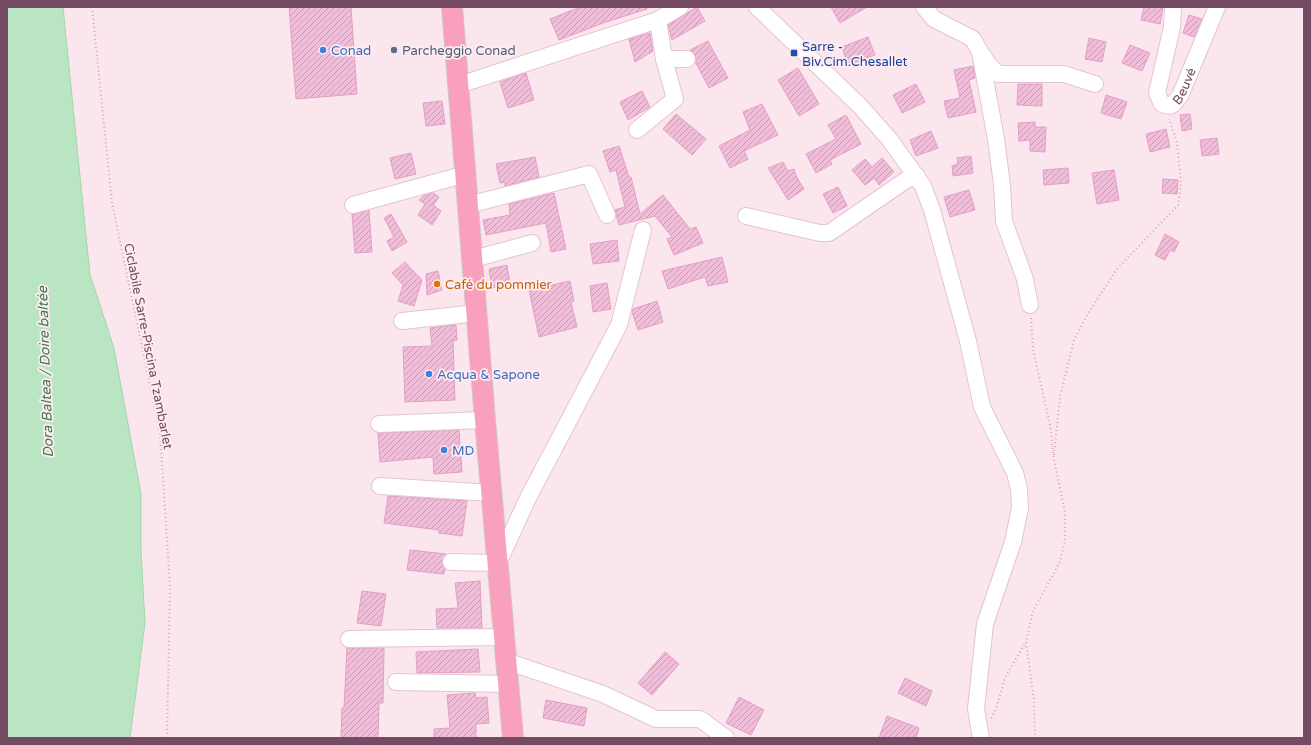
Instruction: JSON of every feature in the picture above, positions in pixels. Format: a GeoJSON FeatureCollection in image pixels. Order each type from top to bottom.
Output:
{"type":"FeatureCollection","features":[{"type":"Feature","properties":{"kind":"main road"},"geometry":{"type":"LineString","coordinates":[[452,7],[485,420],[513,738]]}},
{"type":"Feature","properties":{"kind":"street"},"geometry":{"type":"LineString","coordinates":[[459,85],[658,20],[680,7]]}},
{"type":"Feature","properties":{"kind":"street"},"geometry":{"type":"LineString","coordinates":[[757,7],[861,107],[890,140],[923,186],[932,210],[968,341],[982,407],[1015,473],[1019,489],[1020,508],[1013,542],[985,624],[976,709],[981,736]]}},
{"type":"Feature","properties":{"kind":"street"},"geometry":{"type":"LineString","coordinates":[[924,7],[934,19],[973,39],[989,65],[998,74],[1064,74],[1096,84]]}},
{"type":"Feature","properties":{"kind":"street","name":"Beuvé"},"geometry":{"type":"LineString","coordinates":[[1173,7],[1172,27],[1157,94],[1162,104],[1167,107],[1172,106],[1180,96],[1217,7]]}},
{"type":"Feature","properties":{"kind":"street"},"geometry":{"type":"LineString","coordinates":[[637,130],[674,99],[664,59],[658,20]]}},
{"type":"Feature","properties":{"kind":"street"},"geometry":{"type":"LineString","coordinates":[[980,52],[996,139],[1002,185],[1004,221],[1025,279],[1030,305]]}},
{"type":"Feature","properties":{"kind":"street"},"geometry":{"type":"LineString","coordinates":[[664,59],[687,59]]}},
{"type":"Feature","properties":{"kind":"street"},"geometry":{"type":"LineString","coordinates":[[353,205],[466,174]]}},
{"type":"Feature","properties":{"kind":"street"},"geometry":{"type":"LineString","coordinates":[[468,205],[589,174],[607,215]]}},
{"type":"Feature","properties":{"kind":"street"},"geometry":{"type":"LineString","coordinates":[[746,216],[820,233],[828,233],[895,187],[917,176]]}},
{"type":"Feature","properties":{"kind":"street"},"geometry":{"type":"LineString","coordinates":[[451,562],[498,563],[528,498],[619,325],[643,230]]}},
{"type":"Feature","properties":{"kind":"street"},"geometry":{"type":"LineString","coordinates":[[473,260],[532,243]]}},
{"type":"Feature","properties":{"kind":"street"},"geometry":{"type":"LineString","coordinates":[[402,321],[477,313]]}},
{"type":"Feature","properties":{"kind":"street"},"geometry":{"type":"LineString","coordinates":[[379,424],[485,420]]}},
{"type":"Feature","properties":{"kind":"street"},"geometry":{"type":"LineString","coordinates":[[380,486],[492,493]]}},
{"type":"Feature","properties":{"kind":"street"},"geometry":{"type":"LineString","coordinates":[[349,639],[504,637]]}},
{"type":"Feature","properties":{"kind":"street"},"geometry":{"type":"LineString","coordinates":[[506,661],[603,694],[656,719],[700,719],[726,738]]}},
{"type":"Feature","properties":{"kind":"street"},"geometry":{"type":"LineString","coordinates":[[396,682],[508,684]]}},
{"type":"Feature","properties":{"kind":"path","name":"Ciclabile Sarre-Piscina Tzambarlet"},"geometry":{"type":"LineString","coordinates":[[92,7],[112,203],[160,434],[170,586],[167,738]]}},
{"type":"Feature","properties":{"kind":"path"},"geometry":{"type":"LineString","coordinates":[[1054,460],[1060,397],[1074,340],[1087,315],[1117,269],[1178,205],[1181,183],[1178,156],[1167,107]]}},
{"type":"Feature","properties":{"kind":"path"},"geometry":{"type":"LineString","coordinates":[[981,736],[996,710],[1005,678],[1026,642],[1033,611],[1060,562],[1065,540],[1065,512],[1054,460],[1050,425],[1033,348],[1030,305]]}},
{"type":"Feature","properties":{"kind":"path"},"geometry":{"type":"LineString","coordinates":[[1026,642],[1034,701],[1035,738]]}},
{"type":"Feature","properties":{"kind":"water","name":"Dora Baltea / Doire baltée"},"geometry":{"type":"Polygon","coordinates":[[[7,7],[63,7],[90,275],[114,348],[141,494],[141,551],[145,623],[130,738],[7,738],[7,7]]]}},
{"type":"Feature","properties":{"kind":"building","name":"Conad"},"geometry":{"type":"Polygon","coordinates":[[[289,7],[351,7],[357,94],[296,99],[289,7]]]}},
{"type":"Feature","properties":{"kind":"building"},"geometry":{"type":"Polygon","coordinates":[[[580,7],[647,7],[647,9],[603,23],[559,40],[550,19],[580,7]]]}},
{"type":"Feature","properties":{"kind":"building"},"geometry":{"type":"Polygon","coordinates":[[[697,7],[705,21],[672,40],[668,25],[697,7]]]}},
{"type":"Feature","properties":{"kind":"building"},"geometry":{"type":"Polygon","coordinates":[[[831,7],[867,7],[840,23],[831,7]]]}},
{"type":"Feature","properties":{"kind":"building"},"geometry":{"type":"Polygon","coordinates":[[[1144,7],[1163,7],[1160,24],[1141,20],[1144,7]]]}},
{"type":"Feature","properties":{"kind":"building"},"geometry":{"type":"Polygon","coordinates":[[[1189,15],[1202,19],[1194,37],[1183,33],[1189,15]]]}},
{"type":"Feature","properties":{"kind":"building"},"geometry":{"type":"Polygon","coordinates":[[[650,33],[653,51],[635,62],[629,39],[650,33]]]}},
{"type":"Feature","properties":{"kind":"building"},"geometry":{"type":"Polygon","coordinates":[[[868,37],[875,55],[848,65],[842,47],[868,37]]]}},
{"type":"Feature","properties":{"kind":"building"},"geometry":{"type":"Polygon","coordinates":[[[1089,38],[1106,42],[1102,62],[1085,59],[1089,38]]]}},
{"type":"Feature","properties":{"kind":"building"},"geometry":{"type":"Polygon","coordinates":[[[708,41],[728,78],[709,88],[696,63],[695,55],[690,50],[708,41]]]}},
{"type":"Feature","properties":{"kind":"building"},"geometry":{"type":"Polygon","coordinates":[[[1130,45],[1150,53],[1142,71],[1122,63],[1130,45]]]}},
{"type":"Feature","properties":{"kind":"building"},"geometry":{"type":"Polygon","coordinates":[[[973,66],[975,78],[969,80],[976,112],[948,118],[944,101],[960,98],[954,70],[973,66]]]}},
{"type":"Feature","properties":{"kind":"building"},"geometry":{"type":"Polygon","coordinates":[[[798,68],[819,104],[799,116],[778,80],[798,68]]]}},
{"type":"Feature","properties":{"kind":"building"},"geometry":{"type":"Polygon","coordinates":[[[526,73],[534,100],[508,108],[500,82],[526,73]]]}},
{"type":"Feature","properties":{"kind":"building"},"geometry":{"type":"Polygon","coordinates":[[[916,84],[925,102],[902,113],[893,95],[916,84]]]}},
{"type":"Feature","properties":{"kind":"building"},"geometry":{"type":"Polygon","coordinates":[[[1018,84],[1042,84],[1042,106],[1017,105],[1018,84]]]}},
{"type":"Feature","properties":{"kind":"building"},"geometry":{"type":"Polygon","coordinates":[[[642,91],[650,107],[628,120],[620,102],[642,91]]]}},
{"type":"Feature","properties":{"kind":"building"},"geometry":{"type":"Polygon","coordinates":[[[1106,95],[1127,102],[1121,119],[1101,113],[1106,95]]]}},
{"type":"Feature","properties":{"kind":"building"},"geometry":{"type":"Polygon","coordinates":[[[442,101],[445,124],[426,126],[423,103],[442,101]]]}},
{"type":"Feature","properties":{"kind":"building"},"geometry":{"type":"Polygon","coordinates":[[[762,104],[778,135],[744,151],[748,159],[730,168],[719,146],[750,130],[743,112],[762,104]]]}},
{"type":"Feature","properties":{"kind":"building"},"geometry":{"type":"Polygon","coordinates":[[[676,114],[706,139],[692,155],[663,129],[676,114]]]}},
{"type":"Feature","properties":{"kind":"building"},"geometry":{"type":"Polygon","coordinates":[[[1190,114],[1192,129],[1182,131],[1180,115],[1190,114]]]}},
{"type":"Feature","properties":{"kind":"building"},"geometry":{"type":"Polygon","coordinates":[[[846,115],[861,144],[830,160],[832,164],[816,173],[806,154],[836,139],[828,125],[846,115]]]}},
{"type":"Feature","properties":{"kind":"building"},"geometry":{"type":"Polygon","coordinates":[[[1035,122],[1035,127],[1046,127],[1045,152],[1030,151],[1030,140],[1019,141],[1018,123],[1035,122]]]}},
{"type":"Feature","properties":{"kind":"building"},"geometry":{"type":"Polygon","coordinates":[[[1166,129],[1170,147],[1150,152],[1146,134],[1166,129]]]}},
{"type":"Feature","properties":{"kind":"building"},"geometry":{"type":"Polygon","coordinates":[[[931,131],[938,148],[916,156],[910,140],[931,131]]]}},
{"type":"Feature","properties":{"kind":"building"},"geometry":{"type":"Polygon","coordinates":[[[1217,138],[1219,154],[1202,156],[1200,140],[1217,138]]]}},
{"type":"Feature","properties":{"kind":"building"},"geometry":{"type":"Polygon","coordinates":[[[619,146],[629,177],[631,177],[640,214],[663,195],[690,229],[696,227],[703,243],[674,255],[667,239],[672,237],[655,216],[619,225],[615,210],[625,207],[616,170],[610,172],[603,151],[619,146]]]}},
{"type":"Feature","properties":{"kind":"building"},"geometry":{"type":"Polygon","coordinates":[[[411,153],[416,174],[395,179],[390,158],[411,153]]]}},
{"type":"Feature","properties":{"kind":"building"},"geometry":{"type":"Polygon","coordinates":[[[971,156],[973,173],[953,176],[952,166],[958,164],[957,158],[971,156]]]}},
{"type":"Feature","properties":{"kind":"building"},"geometry":{"type":"Polygon","coordinates":[[[535,157],[539,177],[505,186],[505,182],[500,183],[496,164],[535,157]]]}},
{"type":"Feature","properties":{"kind":"building"},"geometry":{"type":"Polygon","coordinates":[[[882,158],[894,172],[879,185],[874,178],[865,185],[852,170],[865,159],[872,167],[882,158]]]}},
{"type":"Feature","properties":{"kind":"building"},"geometry":{"type":"Polygon","coordinates":[[[783,162],[788,171],[794,169],[796,176],[804,189],[788,200],[768,168],[783,162]]]}},
{"type":"Feature","properties":{"kind":"building"},"geometry":{"type":"Polygon","coordinates":[[[1068,168],[1069,183],[1044,185],[1043,170],[1068,168]]]}},
{"type":"Feature","properties":{"kind":"building"},"geometry":{"type":"Polygon","coordinates":[[[1114,170],[1119,200],[1097,204],[1092,173],[1114,170]]]}},
{"type":"Feature","properties":{"kind":"building"},"geometry":{"type":"Polygon","coordinates":[[[1163,179],[1178,180],[1177,194],[1162,193],[1163,179]]]}},
{"type":"Feature","properties":{"kind":"building"},"geometry":{"type":"Polygon","coordinates":[[[838,187],[847,206],[833,213],[823,194],[838,187]]]}},
{"type":"Feature","properties":{"kind":"building"},"geometry":{"type":"Polygon","coordinates":[[[969,190],[975,210],[950,217],[944,197],[969,190]]]}},
{"type":"Feature","properties":{"kind":"building"},"geometry":{"type":"Polygon","coordinates":[[[433,193],[439,197],[433,205],[441,211],[432,225],[418,215],[425,204],[419,200],[423,196],[433,193]]]}},
{"type":"Feature","properties":{"kind":"building"},"geometry":{"type":"Polygon","coordinates":[[[554,193],[566,249],[551,252],[546,223],[486,235],[483,220],[510,215],[509,204],[554,193]]]}},
{"type":"Feature","properties":{"kind":"building"},"geometry":{"type":"Polygon","coordinates":[[[369,210],[372,252],[355,253],[352,214],[369,210]]]}},
{"type":"Feature","properties":{"kind":"building"},"geometry":{"type":"Polygon","coordinates":[[[391,214],[407,242],[392,251],[387,241],[394,237],[384,218],[391,214]]]}},
{"type":"Feature","properties":{"kind":"building"},"geometry":{"type":"Polygon","coordinates":[[[1165,234],[1179,242],[1174,252],[1170,250],[1165,260],[1155,255],[1165,234]]]}},
{"type":"Feature","properties":{"kind":"building"},"geometry":{"type":"Polygon","coordinates":[[[617,240],[619,261],[593,264],[590,244],[617,240]]]}},
{"type":"Feature","properties":{"kind":"building"},"geometry":{"type":"Polygon","coordinates":[[[722,257],[728,282],[708,286],[705,277],[668,289],[662,271],[722,257]]]}},
{"type":"Feature","properties":{"kind":"building"},"geometry":{"type":"Polygon","coordinates":[[[405,262],[422,280],[414,306],[398,301],[403,285],[392,273],[405,262]]]}},
{"type":"Feature","properties":{"kind":"building"},"geometry":{"type":"Polygon","coordinates":[[[507,265],[510,284],[492,288],[489,269],[507,265]]]}},
{"type":"Feature","properties":{"kind":"building"},"geometry":{"type":"Polygon","coordinates":[[[438,271],[442,290],[427,295],[426,274],[438,271]]]}},
{"type":"Feature","properties":{"kind":"building"},"geometry":{"type":"Polygon","coordinates":[[[570,281],[574,301],[571,302],[577,327],[539,337],[529,290],[570,281]]]}},
{"type":"Feature","properties":{"kind":"building"},"geometry":{"type":"Polygon","coordinates":[[[607,283],[611,309],[593,312],[590,286],[607,283]]]}},
{"type":"Feature","properties":{"kind":"building"},"geometry":{"type":"Polygon","coordinates":[[[657,301],[663,322],[638,330],[632,312],[633,309],[657,301]]]}},
{"type":"Feature","properties":{"kind":"building","name":"Acqua & Sapone"},"geometry":{"type":"Polygon","coordinates":[[[456,325],[457,340],[453,341],[455,400],[405,402],[403,347],[432,346],[430,328],[456,325]]]}},
{"type":"Feature","properties":{"kind":"building"},"geometry":{"type":"Polygon","coordinates":[[[459,430],[462,472],[434,474],[433,457],[380,462],[378,433],[459,430]]]}},
{"type":"Feature","properties":{"kind":"building"},"geometry":{"type":"Polygon","coordinates":[[[388,496],[467,501],[462,536],[439,533],[439,530],[384,523],[388,496]]]}},
{"type":"Feature","properties":{"kind":"building"},"geometry":{"type":"Polygon","coordinates":[[[410,550],[446,554],[442,561],[445,569],[444,574],[407,570],[410,550]]]}},
{"type":"Feature","properties":{"kind":"building"},"geometry":{"type":"Polygon","coordinates":[[[480,581],[482,628],[437,628],[436,609],[458,608],[455,583],[480,581]]]}},
{"type":"Feature","properties":{"kind":"building"},"geometry":{"type":"Polygon","coordinates":[[[362,591],[386,594],[381,626],[357,623],[362,591]]]}},
{"type":"Feature","properties":{"kind":"building"},"geometry":{"type":"Polygon","coordinates":[[[347,648],[384,648],[383,703],[379,703],[378,738],[341,738],[347,648]]]}},
{"type":"Feature","properties":{"kind":"building"},"geometry":{"type":"Polygon","coordinates":[[[478,649],[480,672],[417,673],[416,652],[478,649]]]}},
{"type":"Feature","properties":{"kind":"building"},"geometry":{"type":"Polygon","coordinates":[[[665,652],[679,664],[652,695],[638,683],[665,652]]]}},
{"type":"Feature","properties":{"kind":"building"},"geometry":{"type":"Polygon","coordinates":[[[905,678],[932,691],[926,706],[898,693],[905,678]]]}},
{"type":"Feature","properties":{"kind":"building"},"geometry":{"type":"Polygon","coordinates":[[[475,693],[476,698],[487,697],[489,723],[476,724],[476,738],[434,738],[434,729],[450,728],[447,695],[475,693]]]}},
{"type":"Feature","properties":{"kind":"building"},"geometry":{"type":"Polygon","coordinates":[[[739,697],[764,710],[751,735],[726,723],[739,697]]]}},
{"type":"Feature","properties":{"kind":"building"},"geometry":{"type":"Polygon","coordinates":[[[546,700],[587,708],[584,726],[543,718],[546,700]]]}},
{"type":"Feature","properties":{"kind":"building"},"geometry":{"type":"Polygon","coordinates":[[[887,716],[919,728],[916,738],[879,738],[887,716]]]}},
{"type":"Feature","properties":{"kind":"place","name":"Conad"},"geometry":{"type":"Point","coordinates":[323,50]}},
{"type":"Feature","properties":{"kind":"place","name":"Parcheggio Conad"},"geometry":{"type":"Point","coordinates":[394,50]}},
{"type":"Feature","properties":{"kind":"place","name":"Sarre - Biv.Cim.Chesallet"},"geometry":{"type":"Point","coordinates":[794,53]}},
{"type":"Feature","properties":{"kind":"place","name":"Café du pommier"},"geometry":{"type":"Point","coordinates":[437,284]}},
{"type":"Feature","properties":{"kind":"place","name":"Acqua & Sapone"},"geometry":{"type":"Point","coordinates":[429,374]}},
{"type":"Feature","properties":{"kind":"place","name":"MD"},"geometry":{"type":"Point","coordinates":[444,450]}}]}
